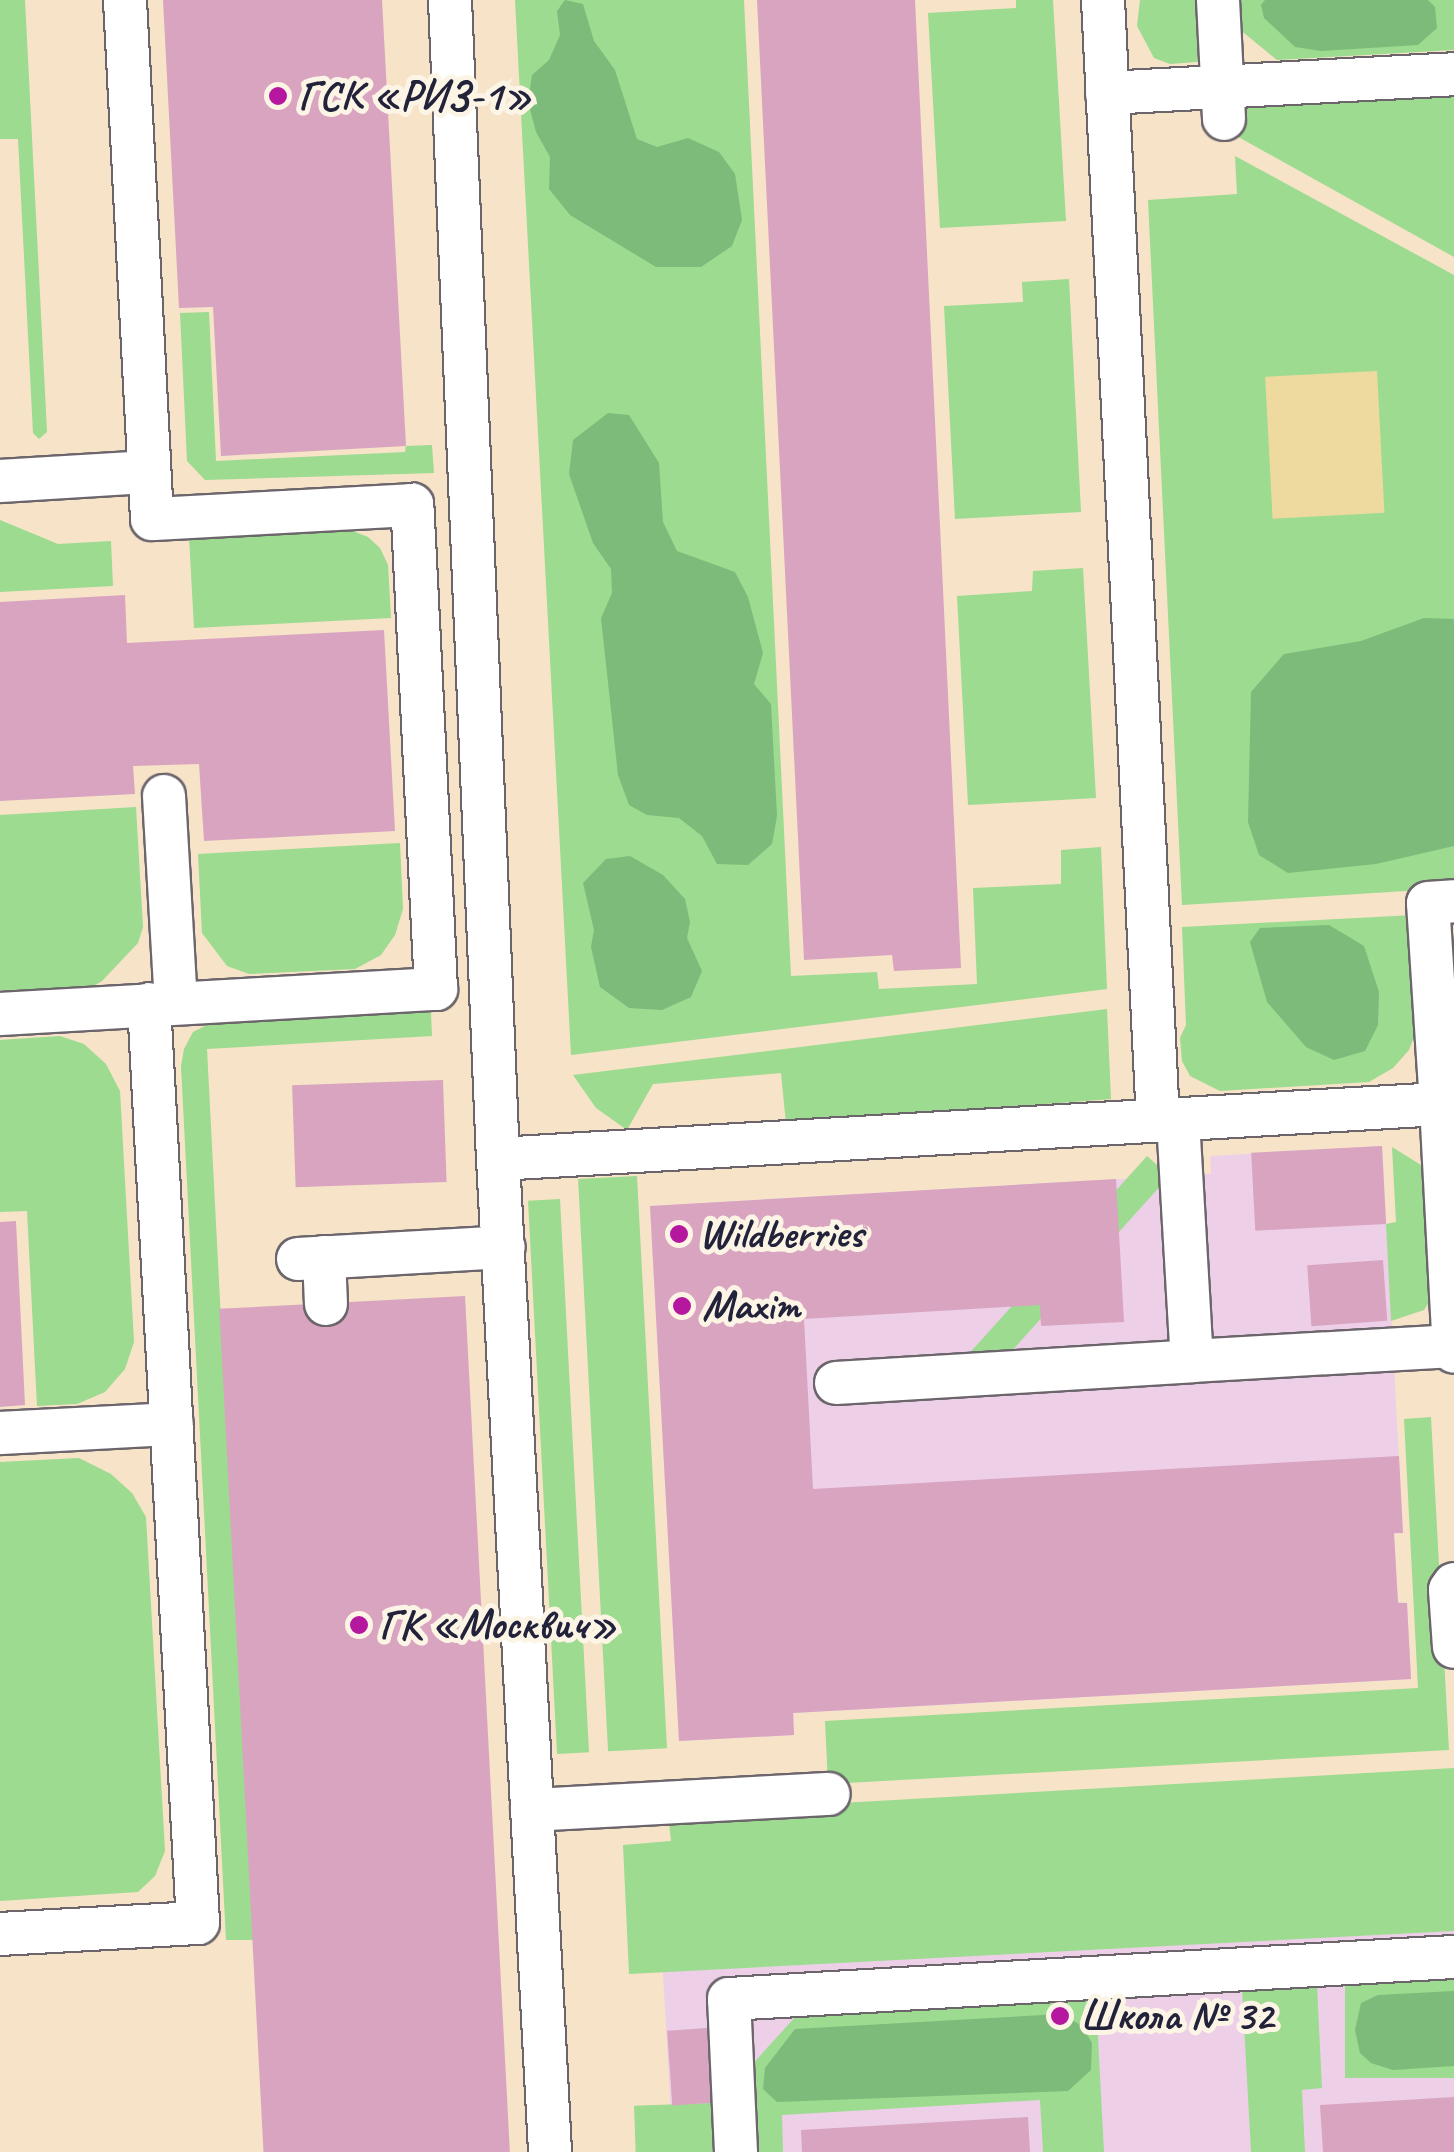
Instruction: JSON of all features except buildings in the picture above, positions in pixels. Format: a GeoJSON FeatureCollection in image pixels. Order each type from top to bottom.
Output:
{"type":"FeatureCollection","features":[{"type":"Feature","properties":{"kind":"lane"},"geometry":{"type":"LineString","coordinates":[[0,1014],[436,989],[412,505],[152,519],[125,0]]}},
{"type":"Feature","properties":{"kind":"lane"},"geometry":{"type":"LineString","coordinates":[[450,0],[498,1159],[550,2152]]}},
{"type":"Feature","properties":{"kind":"lane"},"geometry":{"type":"LineString","coordinates":[[1103,0],[1168,1121],[1192,1362]]}},
{"type":"Feature","properties":{"kind":"lane"},"geometry":{"type":"LineString","coordinates":[[1218,0],[1223,102]]}},
{"type":"Feature","properties":{"kind":"lane"},"geometry":{"type":"LineString","coordinates":[[1107,93],[1223,102],[1454,74]]}},
{"type":"Feature","properties":{"kind":"lane"},"geometry":{"type":"LineString","coordinates":[[0,480],[149,472]]}},
{"type":"Feature","properties":{"kind":"lane"},"geometry":{"type":"LineString","coordinates":[[0,1934],[198,1923],[172,1424],[162,1003],[164,796]]}},
{"type":"Feature","properties":{"kind":"lane"},"geometry":{"type":"LineString","coordinates":[[836,1383],[1454,1349],[1428,902],[1454,901]]}},
{"type":"Feature","properties":{"kind":"lane"},"geometry":{"type":"LineString","coordinates":[[498,1159],[1441,1104]]}},
{"type":"Feature","properties":{"kind":"lane"},"geometry":{"type":"LineString","coordinates":[[326,1304],[311,1258],[504,1248]]}},
{"type":"Feature","properties":{"kind":"lane"},"geometry":{"type":"LineString","coordinates":[[0,1433],[172,1424]]}},
{"type":"Feature","properties":{"kind":"lane"},"geometry":{"type":"LineString","coordinates":[[1454,1584],[1450,1590],[1454,1648]]}},
{"type":"Feature","properties":{"kind":"lane"},"geometry":{"type":"LineString","coordinates":[[532,1810],[828,1794]]}},
{"type":"Feature","properties":{"kind":"lane"},"geometry":{"type":"LineString","coordinates":[[736,2152],[729,1999],[1454,1957]]}},
{"type":"Feature","properties":{"kind":"shaded area"},"geometry":{"type":"Polygon","coordinates":[[[1382,1146],[1403,1533],[1394,1534],[1398,1602],[1407,1603],[1411,1679],[794,1713],[794,1735],[679,1741],[650,1206],[1211,1174],[1210,1156],[1382,1146]]]}},
{"type":"Feature","properties":{"kind":"shaded area","name":"Школа № 32"},"geometry":{"type":"Polygon","coordinates":[[[1454,1858],[1454,2152],[673,2152],[659,1902],[1454,1858]]]}},
{"type":"Feature","properties":{"kind":"green space"},"geometry":{"type":"Polygon","coordinates":[[[0,0],[25,0],[47,432],[39,439],[33,433],[18,139],[0,139],[0,0]]]}},
{"type":"Feature","properties":{"kind":"green space"},"geometry":{"type":"Polygon","coordinates":[[[515,0],[744,0],[791,976],[877,972],[879,989],[977,984],[973,888],[1061,884],[1061,850],[1101,847],[1107,989],[571,1055],[515,0]]]}},
{"type":"Feature","properties":{"kind":"green space"},"geometry":{"type":"Polygon","coordinates":[[[565,0],[583,4],[594,41],[615,70],[637,139],[657,147],[688,138],[719,152],[735,174],[742,220],[732,246],[701,267],[656,267],[570,215],[549,189],[550,157],[536,132],[528,102],[532,75],[549,60],[560,35],[557,11],[565,0]]]}},
{"type":"Feature","properties":{"kind":"green space"},"geometry":{"type":"Polygon","coordinates":[[[1016,0],[1053,0],[1066,221],[940,228],[928,13],[1016,8],[1016,0]]]}},
{"type":"Feature","properties":{"kind":"green space"},"geometry":{"type":"Polygon","coordinates":[[[1140,0],[1205,0],[1208,61],[1170,64],[1154,58],[1137,26],[1140,0]]]}},
{"type":"Feature","properties":{"kind":"green space"},"geometry":{"type":"Polygon","coordinates":[[[1232,0],[1454,0],[1454,50],[1277,60],[1233,24],[1232,0]]]}},
{"type":"Feature","properties":{"kind":"green space"},"geometry":{"type":"Polygon","coordinates":[[[1265,0],[1428,0],[1435,7],[1437,28],[1418,45],[1321,51],[1295,47],[1264,18],[1261,5],[1265,0]]]}},
{"type":"Feature","properties":{"kind":"green space"},"geometry":{"type":"Polygon","coordinates":[[[1454,97],[1454,257],[1233,134],[1231,108],[1454,97]]]}},
{"type":"Feature","properties":{"kind":"green space"},"geometry":{"type":"Polygon","coordinates":[[[1235,156],[1454,275],[1454,888],[1182,905],[1148,200],[1237,194],[1235,156]]]}},
{"type":"Feature","properties":{"kind":"green space"},"geometry":{"type":"Polygon","coordinates":[[[1069,279],[1081,512],[955,519],[944,306],[1023,302],[1022,282],[1069,279]]]}},
{"type":"Feature","properties":{"kind":"green space"},"geometry":{"type":"Polygon","coordinates":[[[209,312],[216,461],[405,452],[406,446],[432,445],[434,473],[205,480],[187,461],[180,313],[209,312]]]}},
{"type":"Feature","properties":{"kind":"green space"},"geometry":{"type":"Polygon","coordinates":[[[608,413],[629,415],[659,463],[663,522],[677,551],[735,572],[748,597],[763,653],[754,684],[771,704],[777,816],[772,844],[748,865],[717,864],[702,836],[679,818],[647,815],[629,805],[618,775],[601,618],[612,593],[611,569],[593,543],[569,474],[573,440],[608,413]]]}},
{"type":"Feature","properties":{"kind":"green space"},"geometry":{"type":"Polygon","coordinates":[[[0,520],[58,544],[111,541],[113,586],[0,592],[0,520]]]}},
{"type":"Feature","properties":{"kind":"green space"},"geometry":{"type":"Polygon","coordinates":[[[348,529],[368,537],[380,548],[388,565],[391,618],[194,628],[189,537],[348,529]]]}},
{"type":"Feature","properties":{"kind":"green space"},"geometry":{"type":"Polygon","coordinates":[[[1083,568],[1096,798],[968,805],[957,596],[1032,591],[1033,571],[1083,568]]]}},
{"type":"Feature","properties":{"kind":"green space"},"geometry":{"type":"Polygon","coordinates":[[[1424,618],[1454,619],[1454,846],[1376,864],[1288,873],[1259,855],[1248,822],[1251,692],[1284,654],[1361,641],[1424,618]]]}},
{"type":"Feature","properties":{"kind":"green space"},"geometry":{"type":"Polygon","coordinates":[[[136,807],[143,927],[138,943],[102,981],[88,989],[0,990],[0,815],[136,807]]]}},
{"type":"Feature","properties":{"kind":"green space"},"geometry":{"type":"Polygon","coordinates":[[[400,843],[403,909],[395,935],[381,955],[355,969],[249,974],[227,966],[202,933],[198,854],[400,843]]]}},
{"type":"Feature","properties":{"kind":"green space"},"geometry":{"type":"Polygon","coordinates":[[[630,856],[663,875],[685,899],[690,922],[687,938],[702,971],[691,997],[662,1010],[629,1008],[600,987],[591,947],[594,930],[583,883],[606,859],[630,856]]]}},
{"type":"Feature","properties":{"kind":"green space"},"geometry":{"type":"Polygon","coordinates":[[[1414,915],[1419,1024],[1409,1050],[1393,1068],[1369,1082],[1220,1091],[1190,1076],[1182,1061],[1180,1038],[1186,1025],[1182,927],[1414,915]]]}},
{"type":"Feature","properties":{"kind":"green space"},"geometry":{"type":"Polygon","coordinates":[[[1329,925],[1364,946],[1379,992],[1378,1025],[1365,1051],[1334,1060],[1306,1047],[1267,1002],[1250,942],[1260,928],[1329,925]]]}},
{"type":"Feature","properties":{"kind":"green space"},"geometry":{"type":"Polygon","coordinates":[[[1107,1009],[1111,1099],[786,1124],[781,1073],[653,1084],[627,1130],[596,1108],[573,1075],[1107,1009]]]}},
{"type":"Feature","properties":{"kind":"green space"},"geometry":{"type":"Polygon","coordinates":[[[431,1012],[432,1036],[207,1049],[253,1940],[226,1940],[181,1066],[184,1049],[193,1032],[209,1024],[431,1012]]]}},
{"type":"Feature","properties":{"kind":"green space"},"geometry":{"type":"Polygon","coordinates":[[[60,1036],[84,1044],[106,1064],[120,1091],[134,1342],[125,1369],[105,1392],[77,1404],[37,1406],[27,1211],[0,1212],[0,1040],[60,1036]]]}},
{"type":"Feature","properties":{"kind":"green space"},"geometry":{"type":"Polygon","coordinates":[[[1392,1147],[1421,1165],[1428,1182],[1434,1294],[1424,1310],[1391,1321],[1386,1224],[1396,1222],[1392,1147]]]}},
{"type":"Feature","properties":{"kind":"green space"},"geometry":{"type":"Polygon","coordinates":[[[1147,1156],[1169,1176],[982,1384],[960,1364],[1147,1156]]]}},
{"type":"Feature","properties":{"kind":"green space"},"geometry":{"type":"Polygon","coordinates":[[[637,1176],[667,1748],[608,1751],[578,1179],[637,1176]]]}},
{"type":"Feature","properties":{"kind":"green space"},"geometry":{"type":"Polygon","coordinates":[[[560,1199],[589,1752],[557,1754],[528,1201],[560,1199]]]}},
{"type":"Feature","properties":{"kind":"green space"},"geometry":{"type":"Polygon","coordinates":[[[1431,1417],[1449,1750],[828,1784],[825,1721],[1418,1688],[1404,1419],[1431,1417]]]}},
{"type":"Feature","properties":{"kind":"green space"},"geometry":{"type":"Polygon","coordinates":[[[79,1458],[111,1474],[132,1493],[146,1517],[165,1851],[155,1876],[138,1892],[0,1901],[0,1462],[79,1458]]]}},
{"type":"Feature","properties":{"kind":"green space"},"geometry":{"type":"Polygon","coordinates":[[[1454,1768],[1454,1931],[629,1974],[623,1845],[671,1841],[668,1813],[1454,1768]]]}},
{"type":"Feature","properties":{"kind":"green space"},"geometry":{"type":"Polygon","coordinates":[[[1345,1979],[1454,1979],[1454,2078],[1345,2078],[1345,1979]]]}},
{"type":"Feature","properties":{"kind":"green space"},"geometry":{"type":"Polygon","coordinates":[[[1317,1986],[1322,2088],[1302,2090],[1305,2152],[1251,2152],[1242,1989],[1317,1986]]]}},
{"type":"Feature","properties":{"kind":"green space"},"geometry":{"type":"Polygon","coordinates":[[[1454,1991],[1454,2066],[1393,2070],[1371,2063],[1360,2053],[1355,2030],[1361,2003],[1378,1995],[1454,1991]]]}},
{"type":"Feature","properties":{"kind":"green space"},"geometry":{"type":"Polygon","coordinates":[[[1096,1998],[1104,2152],[1043,2152],[1040,2100],[782,2115],[783,2152],[754,2152],[749,2068],[796,2016],[1096,1998]]]}},
{"type":"Feature","properties":{"kind":"green space"},"geometry":{"type":"Polygon","coordinates":[[[1062,2014],[1082,2026],[1092,2043],[1091,2070],[1068,2091],[777,2102],[763,2089],[765,2068],[795,2029],[1062,2014]]]}},
{"type":"Feature","properties":{"kind":"green space"},"geometry":{"type":"Polygon","coordinates":[[[712,2103],[714,2152],[636,2152],[634,2106],[712,2103]]]}},
{"type":"Feature","properties":{"kind":"sand"},"geometry":{"type":"Polygon","coordinates":[[[1377,371],[1384,513],[1273,519],[1265,377],[1377,371]]]}},
{"type":"Feature","properties":{"kind":"place","name":"ГСК «РИЗ-1»"},"geometry":{"type":"Point","coordinates":[278,96]}},
{"type":"Feature","properties":{"kind":"place","name":"Wildberries"},"geometry":{"type":"Point","coordinates":[679,1234]}},
{"type":"Feature","properties":{"kind":"place","name":"Maxim"},"geometry":{"type":"Point","coordinates":[682,1306]}},
{"type":"Feature","properties":{"kind":"place","name":"ГК «Москвич»"},"geometry":{"type":"Point","coordinates":[359,1625]}},
{"type":"Feature","properties":{"kind":"place","name":"Школа № 32"},"geometry":{"type":"Point","coordinates":[1060,2016]}}]}
